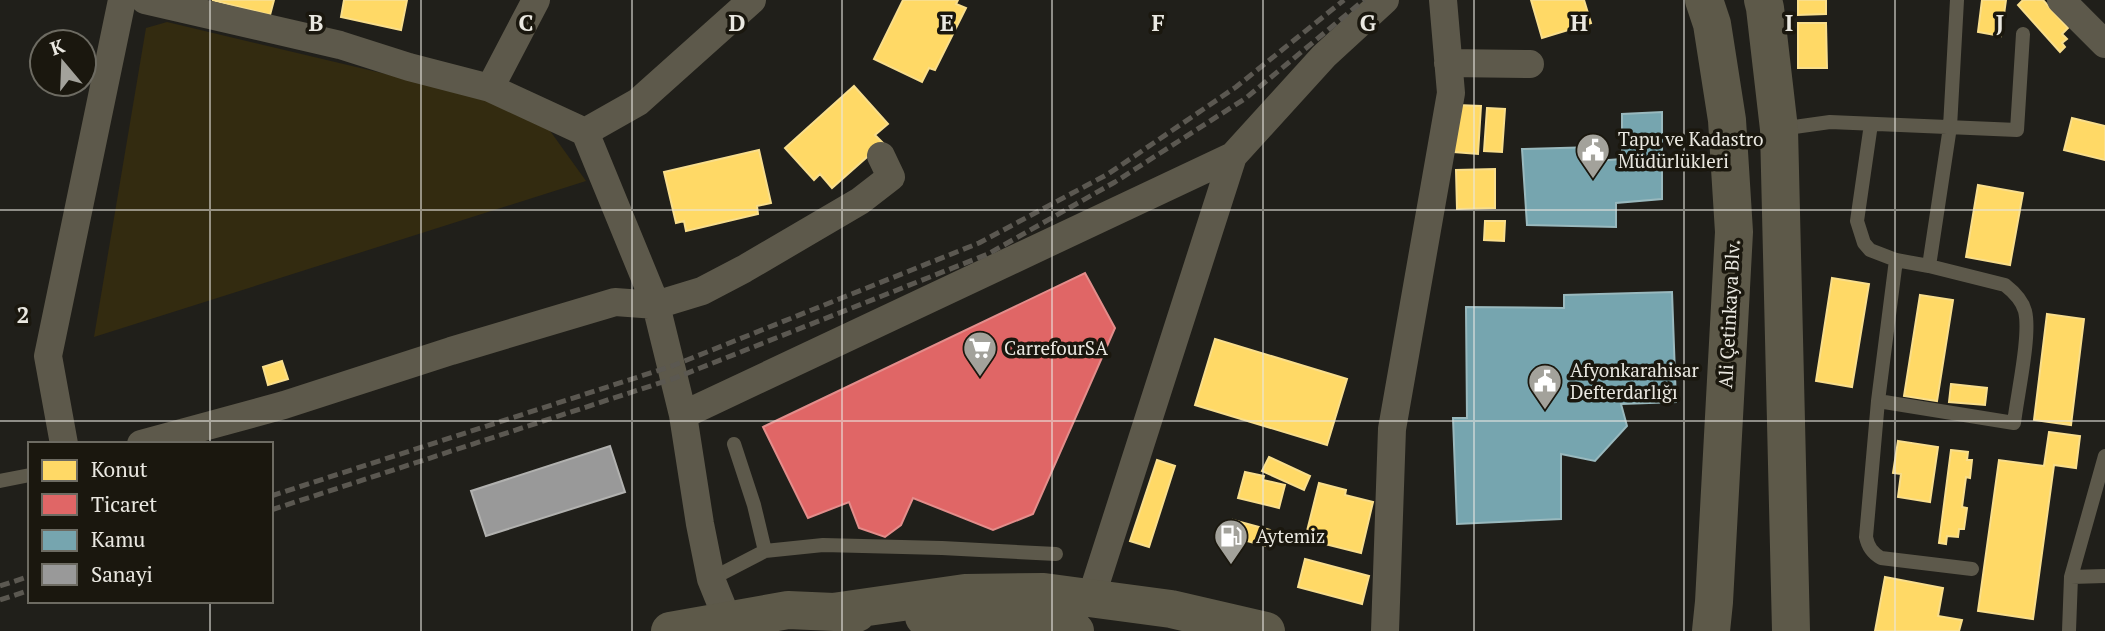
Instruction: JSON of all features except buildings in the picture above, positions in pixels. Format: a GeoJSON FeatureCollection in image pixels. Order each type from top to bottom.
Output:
{"type":"FeatureCollection","features":[{"type":"Feature","properties":{"kind":"main road","name":"Ali Çetinkaya Blv."},"geometry":{"type":"LineString","coordinates":[[1704,0],[1712,24],[1727,120],[1734,232],[1713,616]]}},
{"type":"Feature","properties":{"kind":"main road"},"geometry":{"type":"LineString","coordinates":[[1763,0],[1779,130],[1791,631]]}},
{"type":"Feature","properties":{"kind":"main road"},"geometry":{"type":"LineString","coordinates":[[670,631],[788,610],[833,612],[965,593],[1044,592],[1083,615],[1171,609],[1266,631]]}},
{"type":"Feature","properties":{"kind":"main road"},"geometry":{"type":"LineString","coordinates":[[1682,631],[1713,616]]}},
{"type":"Feature","properties":{"kind":"street"},"geometry":{"type":"LineString","coordinates":[[64,442],[48,356],[122,0]]}},
{"type":"Feature","properties":{"kind":"street"},"geometry":{"type":"LineString","coordinates":[[145,0],[340,46],[491,88],[585,132],[656,305],[683,415],[711,579],[728,621]]}},
{"type":"Feature","properties":{"kind":"street"},"geometry":{"type":"LineString","coordinates":[[491,88],[536,0]]}},
{"type":"Feature","properties":{"kind":"street"},"geometry":{"type":"LineString","coordinates":[[585,132],[639,102],[752,0]]}},
{"type":"Feature","properties":{"kind":"street"},"geometry":{"type":"LineString","coordinates":[[683,415],[1233,156],[1324,56],[1385,0]]}},
{"type":"Feature","properties":{"kind":"street"},"geometry":{"type":"LineString","coordinates":[[1385,631],[1392,429],[1451,93],[1443,0]]}},
{"type":"Feature","properties":{"kind":"street"},"geometry":{"type":"LineString","coordinates":[[2061,0],[2105,44]]}},
{"type":"Feature","properties":{"kind":"street"},"geometry":{"type":"LineString","coordinates":[[1448,63],[1530,64]]}},
{"type":"Feature","properties":{"kind":"street"},"geometry":{"type":"LineString","coordinates":[[148,442],[284,405],[615,302],[656,305],[702,291],[860,201],[891,177],[881,156]]}},
{"type":"Feature","properties":{"kind":"street"},"geometry":{"type":"LineString","coordinates":[[1083,615],[1233,156]]}},
{"type":"Feature","properties":{"kind":"lane"},"geometry":{"type":"LineString","coordinates":[[1929,266],[1950,127],[1957,0]]}},
{"type":"Feature","properties":{"kind":"lane"},"geometry":{"type":"LineString","coordinates":[[1779,130],[1830,122],[2017,130],[2023,34]]}},
{"type":"Feature","properties":{"kind":"lane"},"geometry":{"type":"LineString","coordinates":[[1871,124],[1857,222],[1864,243],[1870,250],[1896,260],[2005,285],[2021,302],[2025,312],[2026,337],[2014,423],[1878,401]]}},
{"type":"Feature","properties":{"kind":"lane"},"geometry":{"type":"LineString","coordinates":[[1896,260],[1878,401],[1867,544],[1871,551],[1881,558],[1972,569]]}},
{"type":"Feature","properties":{"kind":"lane"},"geometry":{"type":"LineString","coordinates":[[734,444],[754,505],[765,551]]}},
{"type":"Feature","properties":{"kind":"lane"},"geometry":{"type":"LineString","coordinates":[[2069,631],[2071,577],[2105,456]]}},
{"type":"Feature","properties":{"kind":"lane"},"geometry":{"type":"LineString","coordinates":[[0,481],[28,475]]}},
{"type":"Feature","properties":{"kind":"lane"},"geometry":{"type":"LineString","coordinates":[[711,579],[765,551],[823,545],[880,545],[1056,554]]}},
{"type":"Feature","properties":{"kind":"lane"},"geometry":{"type":"LineString","coordinates":[[2071,577],[2105,576]]}},
{"type":"Feature","properties":{"kind":"shaded area"},"geometry":{"type":"Polygon","coordinates":[[[167,22],[491,99],[548,128],[586,181],[94,337],[146,28],[167,22]]]}},
{"type":"Feature","properties":{"kind":"railway"},"geometry":{"type":"LineString","coordinates":[[273,495],[672,366],[979,243],[1108,174],[1236,87],[1344,0]]}},
{"type":"Feature","properties":{"kind":"railway"},"geometry":{"type":"LineString","coordinates":[[273,509],[675,378],[988,254],[1115,182],[1246,98],[1364,0]]}},
{"type":"Feature","properties":{"kind":"railway"},"geometry":{"type":"LineString","coordinates":[[0,586],[28,577]]}},
{"type":"Feature","properties":{"kind":"railway"},"geometry":{"type":"LineString","coordinates":[[0,600],[28,591]]}},
{"type":"Feature","properties":{"kind":"place","name":"Tapu ve Kadastro Müdürlükleri"},"geometry":{"type":"Point","coordinates":[1593,180]}},
{"type":"Feature","properties":{"kind":"place","name":"CarrefourSA"},"geometry":{"type":"Point","coordinates":[980,378]}},
{"type":"Feature","properties":{"kind":"place","name":"Afyonkarahisar Defterdarlığı"},"geometry":{"type":"Point","coordinates":[1545,411]}},
{"type":"Feature","properties":{"kind":"place","name":"Aytemiz"},"geometry":{"type":"Point","coordinates":[1231,566]}}]}
